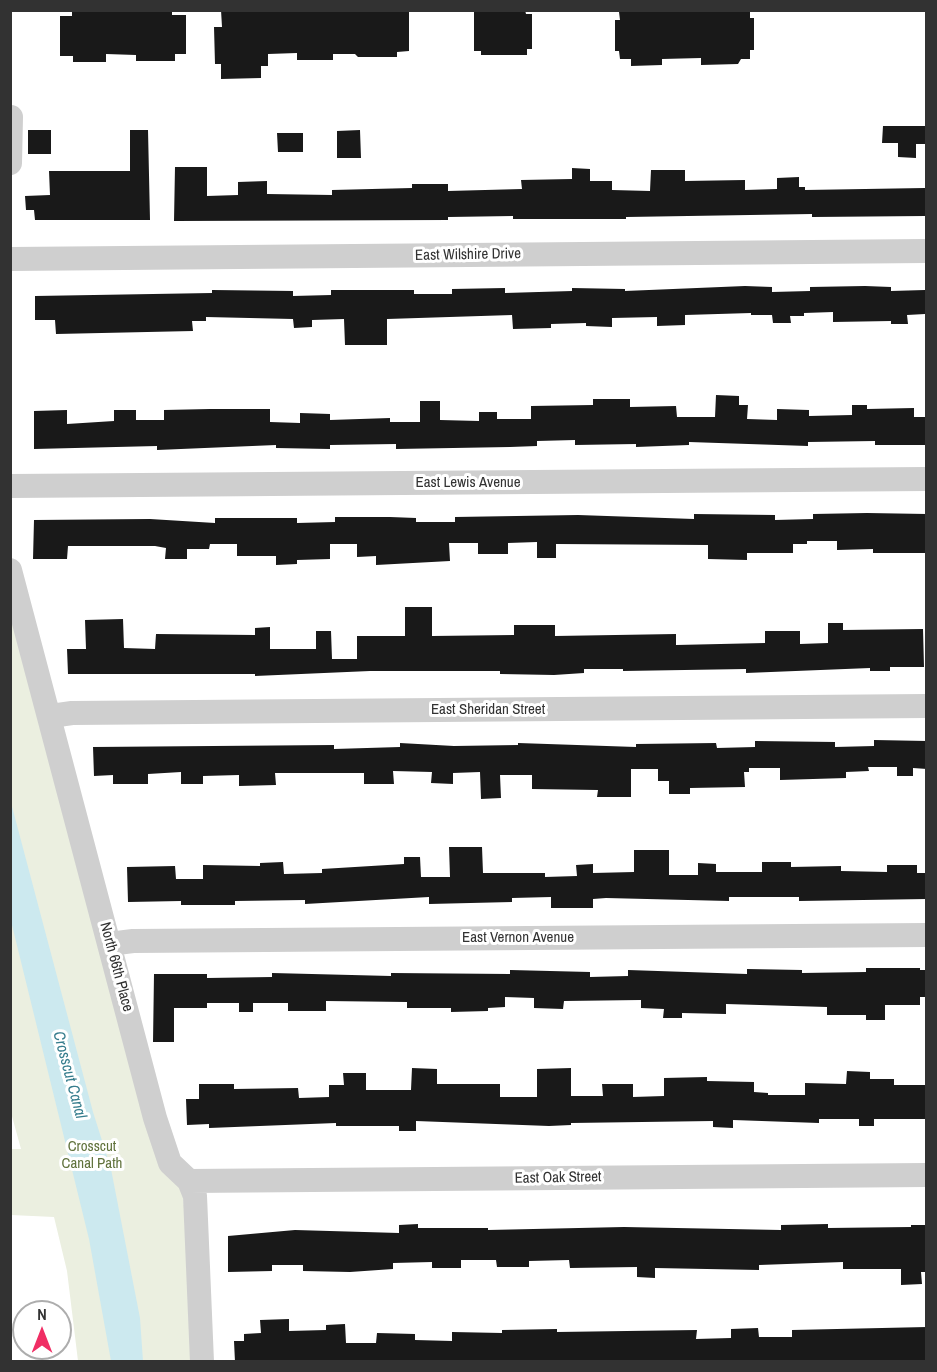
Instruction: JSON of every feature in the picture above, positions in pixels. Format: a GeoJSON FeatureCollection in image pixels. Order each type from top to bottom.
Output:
{"type":"FeatureCollection","features":[{"type":"Feature","properties":{"kind":"street"},"geometry":{"type":"LineString","coordinates":[[10,163],[11,117]]}},
{"type":"Feature","properties":{"kind":"street","name":"East Wilshire Drive"},"geometry":{"type":"LineString","coordinates":[[10,259],[927,251]]}},
{"type":"Feature","properties":{"kind":"street","name":"East Lewis Avenue"},"geometry":{"type":"LineString","coordinates":[[10,486],[927,479]]}},
{"type":"Feature","properties":{"kind":"street","name":"North 66th Place"},"geometry":{"type":"LineString","coordinates":[[10,570],[51,716],[163,1144],[170,1164],[189,1182],[197,1208],[202,1362]]}},
{"type":"Feature","properties":{"kind":"street","name":"East Sheridan Street"},"geometry":{"type":"LineString","coordinates":[[51,716],[84,713],[927,706]]}},
{"type":"Feature","properties":{"kind":"street","name":"East Vernon Avenue"},"geometry":{"type":"LineString","coordinates":[[109,944],[133,940],[927,935]]}},
{"type":"Feature","properties":{"kind":"street","name":"East Oak Street"},"geometry":{"type":"LineString","coordinates":[[189,1182],[927,1175]]}},
{"type":"Feature","properties":{"kind":"green space","name":"Crosscut Canal Path"},"geometry":{"type":"Polygon","coordinates":[[[10,570],[180,1171],[202,1361],[78,1361],[72,1300],[54,1217],[11,1215],[11,1149],[21,1149],[10,1109],[10,570]]]}},
{"type":"Feature","properties":{"kind":"water","name":"Crosscut Canal"},"geometry":{"type":"Polygon","coordinates":[[[10,799],[93,1112],[111,1169],[140,1318],[143,1361],[111,1361],[89,1239],[11,921],[10,799]]]}},
{"type":"Feature","properties":{"kind":"building"},"geometry":{"type":"Polygon","coordinates":[[[72,10],[172,10],[172,15],[186,15],[186,54],[175,54],[175,61],[136,61],[136,55],[106,54],[106,62],[73,62],[73,56],[60,56],[60,16],[72,16],[72,10]]]}},
{"type":"Feature","properties":{"kind":"building"},"geometry":{"type":"Polygon","coordinates":[[[221,10],[409,11],[409,51],[397,52],[397,57],[358,57],[355,54],[333,54],[333,60],[297,60],[297,53],[268,54],[268,66],[261,66],[261,78],[221,79],[221,64],[215,64],[214,27],[222,27],[221,10]]]}},
{"type":"Feature","properties":{"kind":"building"},"geometry":{"type":"Polygon","coordinates":[[[525,10],[526,14],[532,14],[532,49],[527,49],[527,55],[481,55],[481,51],[474,51],[474,12],[525,10]]]}},
{"type":"Feature","properties":{"kind":"building"},"geometry":{"type":"Polygon","coordinates":[[[637,10],[750,11],[750,18],[754,18],[754,50],[750,50],[750,59],[741,59],[738,64],[701,65],[701,58],[662,59],[662,65],[631,66],[631,59],[620,59],[619,51],[615,51],[615,20],[620,20],[619,12],[637,10]]]}},
{"type":"Feature","properties":{"kind":"building"},"geometry":{"type":"Polygon","coordinates":[[[883,126],[926,126],[925,144],[916,144],[916,158],[898,157],[898,143],[882,143],[883,126]]]}},
{"type":"Feature","properties":{"kind":"building"},"geometry":{"type":"Polygon","coordinates":[[[28,130],[51,130],[51,154],[28,154],[28,130]]]}},
{"type":"Feature","properties":{"kind":"building"},"geometry":{"type":"Polygon","coordinates":[[[130,130],[148,130],[150,220],[35,220],[34,210],[26,210],[25,196],[50,195],[49,171],[130,171],[130,130]]]}},
{"type":"Feature","properties":{"kind":"building"},"geometry":{"type":"Polygon","coordinates":[[[360,130],[361,158],[337,158],[337,131],[360,130]]]}},
{"type":"Feature","properties":{"kind":"building"},"geometry":{"type":"Polygon","coordinates":[[[277,133],[303,133],[303,152],[278,152],[277,133]]]}},
{"type":"Feature","properties":{"kind":"building"},"geometry":{"type":"Polygon","coordinates":[[[175,167],[207,167],[207,196],[238,195],[238,182],[267,181],[267,194],[332,195],[332,190],[412,188],[412,184],[448,184],[448,191],[522,189],[521,180],[572,179],[572,168],[590,169],[590,181],[612,181],[612,190],[650,191],[651,170],[685,170],[685,181],[745,180],[745,190],[777,189],[777,178],[799,177],[799,187],[805,187],[805,190],[925,188],[925,216],[812,217],[812,214],[626,217],[626,219],[513,219],[513,216],[448,217],[448,220],[174,221],[175,167]]]}},
{"type":"Feature","properties":{"kind":"building"},"geometry":{"type":"Polygon","coordinates":[[[865,286],[891,287],[891,291],[925,290],[925,314],[907,315],[908,324],[891,324],[891,321],[833,322],[833,312],[804,313],[804,316],[790,316],[791,323],[773,323],[772,315],[751,315],[751,313],[685,315],[685,325],[657,326],[657,317],[612,318],[612,327],[586,326],[586,323],[551,324],[551,328],[513,329],[512,315],[387,319],[387,345],[345,345],[344,319],[312,320],[312,327],[294,328],[293,319],[206,317],[206,321],[192,321],[193,331],[56,334],[55,320],[35,320],[35,296],[212,293],[212,290],[293,291],[293,296],[331,295],[331,290],[414,290],[414,294],[452,294],[452,289],[505,288],[505,293],[572,291],[572,288],[625,289],[625,291],[772,287],[772,292],[810,291],[810,287],[865,286]]]}},
{"type":"Feature","properties":{"kind":"building"},"geometry":{"type":"Polygon","coordinates":[[[716,395],[739,396],[739,405],[748,405],[747,419],[777,420],[777,409],[809,410],[809,416],[852,415],[852,405],[867,405],[867,409],[914,408],[914,417],[927,417],[927,445],[875,445],[875,441],[808,442],[808,446],[689,442],[689,445],[636,447],[636,444],[575,445],[575,440],[537,441],[537,446],[396,449],[396,444],[330,445],[330,449],[276,448],[276,445],[157,450],[157,446],[34,449],[34,411],[67,410],[67,424],[114,421],[114,410],[136,410],[136,420],[164,420],[164,410],[210,409],[270,409],[270,422],[300,423],[300,413],[330,414],[330,420],[390,418],[390,422],[420,422],[420,401],[440,401],[440,420],[479,421],[479,412],[497,412],[497,419],[531,419],[531,406],[593,405],[593,399],[630,399],[630,407],[676,406],[677,417],[715,417],[716,395]]]}},
{"type":"Feature","properties":{"kind":"building"},"geometry":{"type":"Polygon","coordinates":[[[694,514],[775,515],[775,520],[813,519],[813,514],[927,514],[927,553],[873,553],[873,549],[837,550],[837,541],[807,541],[807,544],[793,544],[793,553],[747,553],[747,560],[708,559],[708,545],[556,544],[556,558],[537,558],[537,542],[508,543],[508,554],[478,554],[478,543],[449,543],[450,561],[376,565],[376,556],[357,557],[357,544],[330,544],[330,559],[297,560],[297,564],[276,565],[276,556],[237,556],[237,544],[210,544],[209,549],[187,549],[187,559],[165,559],[166,548],[155,546],[68,546],[67,559],[33,559],[34,520],[150,519],[215,523],[215,518],[297,518],[297,523],[335,522],[335,517],[390,517],[416,518],[416,522],[455,522],[455,517],[578,515],[694,519],[694,514]]]}},
{"type":"Feature","properties":{"kind":"building"},"geometry":{"type":"Polygon","coordinates":[[[405,607],[432,607],[432,636],[514,635],[514,625],[555,625],[555,636],[676,634],[676,645],[765,643],[765,631],[800,631],[800,644],[828,643],[828,623],[843,623],[843,630],[923,629],[924,667],[890,667],[890,671],[870,671],[870,668],[746,673],[746,669],[623,671],[623,669],[584,669],[584,673],[554,675],[500,674],[500,671],[370,671],[255,676],[255,674],[68,674],[67,649],[86,649],[85,620],[123,619],[124,648],[155,649],[156,634],[255,635],[255,628],[270,627],[270,649],[316,649],[316,631],[331,631],[332,659],[357,659],[357,636],[405,636],[405,607]]]}},
{"type":"Feature","properties":{"kind":"building"},"geometry":{"type":"Polygon","coordinates":[[[874,740],[927,741],[927,769],[913,768],[913,776],[897,776],[897,767],[868,767],[869,771],[846,772],[846,778],[780,780],[780,768],[749,768],[749,772],[744,772],[745,787],[690,788],[690,794],[669,794],[669,781],[658,781],[658,769],[631,769],[631,797],[597,797],[598,790],[532,789],[532,775],[500,775],[501,798],[481,799],[480,772],[453,773],[453,784],[431,783],[432,772],[393,771],[394,784],[364,784],[364,773],[275,773],[276,785],[239,786],[239,775],[203,776],[203,784],[181,784],[181,772],[148,774],[148,784],[113,784],[113,775],[94,776],[93,747],[334,745],[334,749],[400,747],[400,743],[454,746],[518,745],[518,743],[636,747],[636,744],[716,743],[717,748],[755,747],[755,741],[835,742],[835,747],[874,746],[874,740]]]}},
{"type":"Feature","properties":{"kind":"building"},"geometry":{"type":"Polygon","coordinates":[[[449,847],[482,847],[483,873],[545,873],[545,877],[577,876],[576,865],[593,864],[593,873],[634,872],[634,850],[669,850],[669,875],[698,875],[698,863],[716,864],[716,872],[762,872],[762,862],[791,862],[791,867],[841,866],[841,871],[887,872],[887,865],[917,865],[917,873],[927,873],[927,899],[799,901],[799,897],[729,897],[729,901],[606,898],[593,899],[593,908],[551,908],[551,897],[512,898],[512,902],[429,904],[429,897],[305,904],[305,900],[235,901],[235,905],[181,905],[181,901],[128,902],[127,867],[175,866],[176,879],[203,879],[203,865],[260,866],[260,863],[283,862],[284,874],[322,873],[322,869],[404,864],[404,857],[420,857],[421,877],[450,877],[449,847]]]}},
{"type":"Feature","properties":{"kind":"building"},"geometry":{"type":"Polygon","coordinates":[[[866,968],[927,970],[927,997],[920,997],[920,1005],[885,1005],[885,1020],[866,1020],[866,1015],[827,1015],[827,1007],[726,1004],[726,1014],[682,1013],[682,1018],[663,1018],[664,1009],[641,1008],[641,1000],[564,1001],[563,1009],[534,1008],[534,998],[505,997],[505,1007],[488,1008],[488,1011],[451,1012],[451,1008],[407,1008],[407,1002],[326,1001],[326,1011],[288,1011],[288,1003],[253,1003],[253,1012],[239,1012],[239,1003],[207,1003],[207,1008],[174,1008],[174,1042],[153,1042],[154,974],[207,974],[207,978],[272,977],[272,973],[391,976],[391,973],[510,974],[510,970],[590,972],[590,977],[628,976],[628,970],[747,974],[747,969],[802,970],[802,973],[866,972],[866,968]]]}},
{"type":"Feature","properties":{"kind":"building"},"geometry":{"type":"Polygon","coordinates":[[[412,1068],[437,1069],[437,1084],[500,1084],[500,1097],[537,1097],[537,1069],[571,1068],[571,1096],[603,1096],[602,1084],[633,1084],[633,1097],[664,1096],[664,1078],[707,1077],[707,1081],[754,1082],[754,1092],[768,1093],[768,1095],[805,1095],[805,1083],[846,1084],[847,1071],[870,1072],[870,1079],[894,1079],[894,1085],[927,1085],[927,1119],[874,1119],[874,1126],[859,1126],[859,1119],[819,1119],[819,1123],[733,1120],[733,1128],[713,1127],[713,1121],[571,1123],[571,1125],[549,1126],[416,1121],[416,1131],[399,1131],[399,1126],[336,1126],[336,1123],[209,1128],[209,1124],[187,1125],[186,1099],[199,1099],[199,1084],[234,1084],[234,1089],[298,1088],[299,1098],[329,1097],[329,1085],[344,1085],[343,1073],[366,1073],[366,1090],[411,1090],[412,1068]]]}},
{"type":"Feature","properties":{"kind":"building"},"geometry":{"type":"Polygon","coordinates":[[[418,1224],[418,1228],[488,1228],[488,1230],[624,1227],[781,1230],[781,1225],[828,1224],[828,1228],[927,1225],[927,1272],[921,1272],[922,1284],[901,1285],[901,1269],[843,1269],[843,1262],[759,1265],[759,1270],[655,1268],[655,1278],[637,1277],[637,1267],[570,1268],[569,1260],[529,1261],[529,1267],[497,1267],[496,1260],[461,1260],[461,1268],[432,1268],[432,1262],[393,1263],[393,1269],[350,1272],[303,1271],[303,1265],[272,1265],[272,1271],[228,1272],[228,1236],[295,1230],[399,1233],[399,1225],[418,1224]]]}},
{"type":"Feature","properties":{"kind":"building"},"geometry":{"type":"Polygon","coordinates":[[[289,1319],[289,1331],[326,1330],[326,1325],[345,1324],[346,1343],[376,1343],[377,1333],[415,1334],[415,1340],[452,1341],[452,1332],[502,1333],[502,1330],[557,1329],[557,1332],[697,1330],[696,1339],[731,1338],[731,1329],[758,1328],[759,1337],[792,1337],[792,1330],[927,1327],[927,1362],[235,1362],[234,1341],[244,1341],[244,1334],[261,1333],[260,1320],[289,1319]]]}}]}
